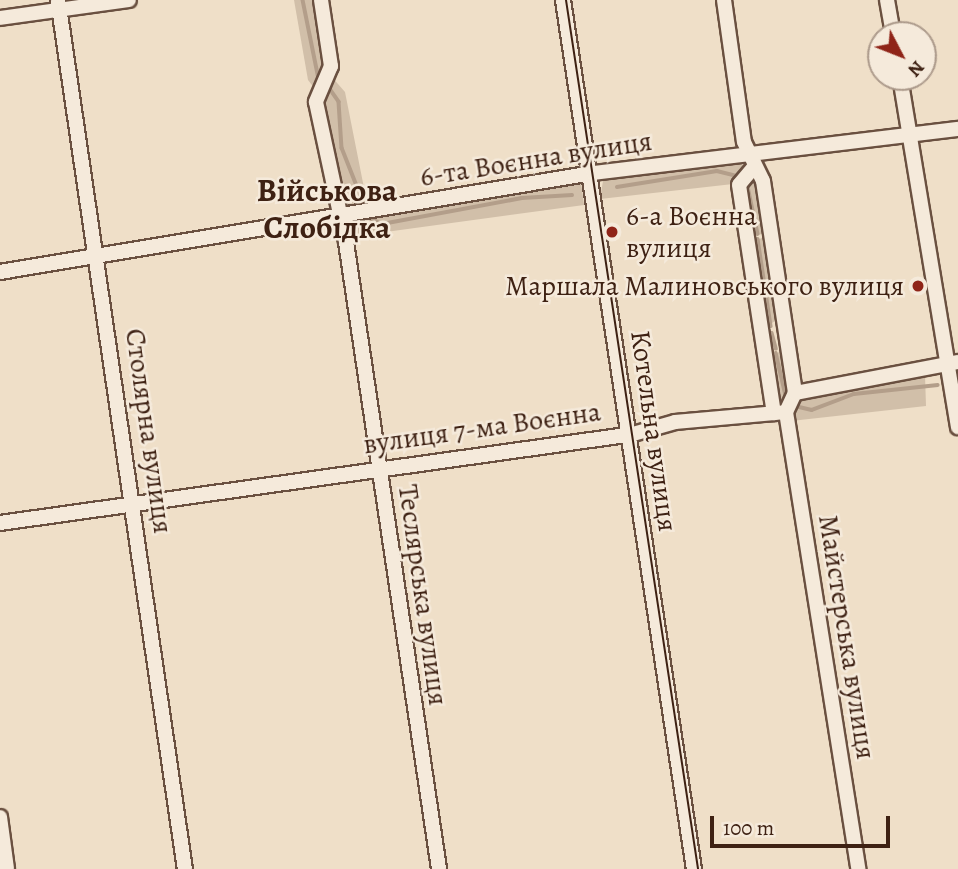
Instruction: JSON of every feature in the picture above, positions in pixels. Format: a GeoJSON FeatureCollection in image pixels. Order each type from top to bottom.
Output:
{"type":"FeatureCollection","features":[{"type":"Feature","properties":{"kind":"street"},"geometry":{"type":"LineString","coordinates":[[0,18],[59,4],[129,0]]}},
{"type":"Feature","properties":{"kind":"street","name":"Теслярська вулиця"},"geometry":{"type":"LineString","coordinates":[[321,0],[331,66],[316,102],[341,219],[439,869]]}},
{"type":"Feature","properties":{"kind":"street","name":"Котельна вулиця"},"geometry":{"type":"LineString","coordinates":[[563,0],[694,869]]}},
{"type":"Feature","properties":{"kind":"street"},"geometry":{"type":"LineString","coordinates":[[724,0],[750,152],[754,167],[763,181],[795,393]]}},
{"type":"Feature","properties":{"kind":"street"},"geometry":{"type":"LineString","coordinates":[[887,0],[890,21]]}},
{"type":"Feature","properties":{"kind":"street","name":"Столярна вулиця"},"geometry":{"type":"LineString","coordinates":[[59,4],[135,503],[185,869]]}},
{"type":"Feature","properties":{"kind":"street"},"geometry":{"type":"LineString","coordinates":[[902,91],[952,363],[958,426]]}},
{"type":"Feature","properties":{"kind":"street","name":"6-та Воєнна вулиця"},"geometry":{"type":"LineString","coordinates":[[0,272],[341,219],[589,174],[750,152],[958,129]]}},
{"type":"Feature","properties":{"kind":"street","name":"Майстерська вулиця"},"geometry":{"type":"LineString","coordinates":[[754,167],[739,185],[858,869]]}},
{"type":"Feature","properties":{"kind":"street"},"geometry":{"type":"LineString","coordinates":[[780,412],[795,393],[952,363]]}},
{"type":"Feature","properties":{"kind":"street","name":"вулиця 7-ма Воєнна"},"geometry":{"type":"LineString","coordinates":[[0,523],[379,467],[630,434],[676,422],[780,412]]}},
{"type":"Feature","properties":{"kind":"street"},"geometry":{"type":"LineString","coordinates":[[0,817],[7,869]]}},
{"type":"Feature","properties":{"kind":"shaded area"},"geometry":{"type":"Polygon","coordinates":[[[294,0],[319,0],[328,65],[315,89],[308,80],[294,0]]]}},
{"type":"Feature","properties":{"kind":"shaded area"},"geometry":{"type":"Polygon","coordinates":[[[331,76],[345,92],[366,198],[377,206],[348,212],[341,207],[321,107],[331,76]]]}},
{"type":"Feature","properties":{"kind":"shaded area"},"geometry":{"type":"Polygon","coordinates":[[[740,157],[745,174],[733,184],[600,199],[604,175],[740,157]]]}},
{"type":"Feature","properties":{"kind":"shaded area"},"geometry":{"type":"Polygon","coordinates":[[[757,177],[764,234],[754,235],[745,180],[757,177]]]}},
{"type":"Feature","properties":{"kind":"shaded area"},"geometry":{"type":"Polygon","coordinates":[[[581,182],[584,205],[349,237],[351,220],[401,208],[581,182]]]}},
{"type":"Feature","properties":{"kind":"shaded area"},"geometry":{"type":"Polygon","coordinates":[[[762,238],[778,319],[766,327],[752,242],[762,238]]]}},
{"type":"Feature","properties":{"kind":"shaded area"},"geometry":{"type":"Polygon","coordinates":[[[781,352],[790,396],[784,406],[779,406],[770,354],[781,352]]]}},
{"type":"Feature","properties":{"kind":"shaded area"},"geometry":{"type":"Polygon","coordinates":[[[925,375],[926,406],[791,421],[802,395],[925,375]]]}},
{"type":"Feature","properties":{"kind":"waterway"},"geometry":{"type":"LineString","coordinates":[[303,0],[319,79]]}},
{"type":"Feature","properties":{"kind":"waterway"},"geometry":{"type":"LineString","coordinates":[[328,86],[339,102],[342,148],[365,206]]}},
{"type":"Feature","properties":{"kind":"waterway"},"geometry":{"type":"LineString","coordinates":[[617,187],[717,171],[741,177]]}},
{"type":"Feature","properties":{"kind":"waterway"},"geometry":{"type":"LineString","coordinates":[[747,182],[758,234]]}},
{"type":"Feature","properties":{"kind":"waterway"},"geometry":{"type":"LineString","coordinates":[[372,219],[382,224],[522,198],[572,195]]}},
{"type":"Feature","properties":{"kind":"waterway"},"geometry":{"type":"LineString","coordinates":[[758,239],[771,326]]}},
{"type":"Feature","properties":{"kind":"waterway"},"geometry":{"type":"LineString","coordinates":[[772,333],[776,348]]}},
{"type":"Feature","properties":{"kind":"waterway"},"geometry":{"type":"LineString","coordinates":[[776,353],[787,400]]}},
{"type":"Feature","properties":{"kind":"waterway"},"geometry":{"type":"LineString","coordinates":[[795,406],[812,410],[854,394],[938,385]]}},
{"type":"Feature","properties":{"kind":"tram line"},"geometry":{"type":"LineString","coordinates":[[566,0],[698,869]]}},
{"type":"Feature","properties":{"kind":"place","name":"6-а Воєнна вулиця"},"geometry":{"type":"Point","coordinates":[612,232]}},
{"type":"Feature","properties":{"kind":"place","name":"Маршала Малиновського вулиця"},"geometry":{"type":"Point","coordinates":[918,286]}},
{"type":"Feature","properties":{"kind":"district","name":"Військова Слобідка"},"geometry":{"type":"Point","coordinates":[327,210]}}]}
